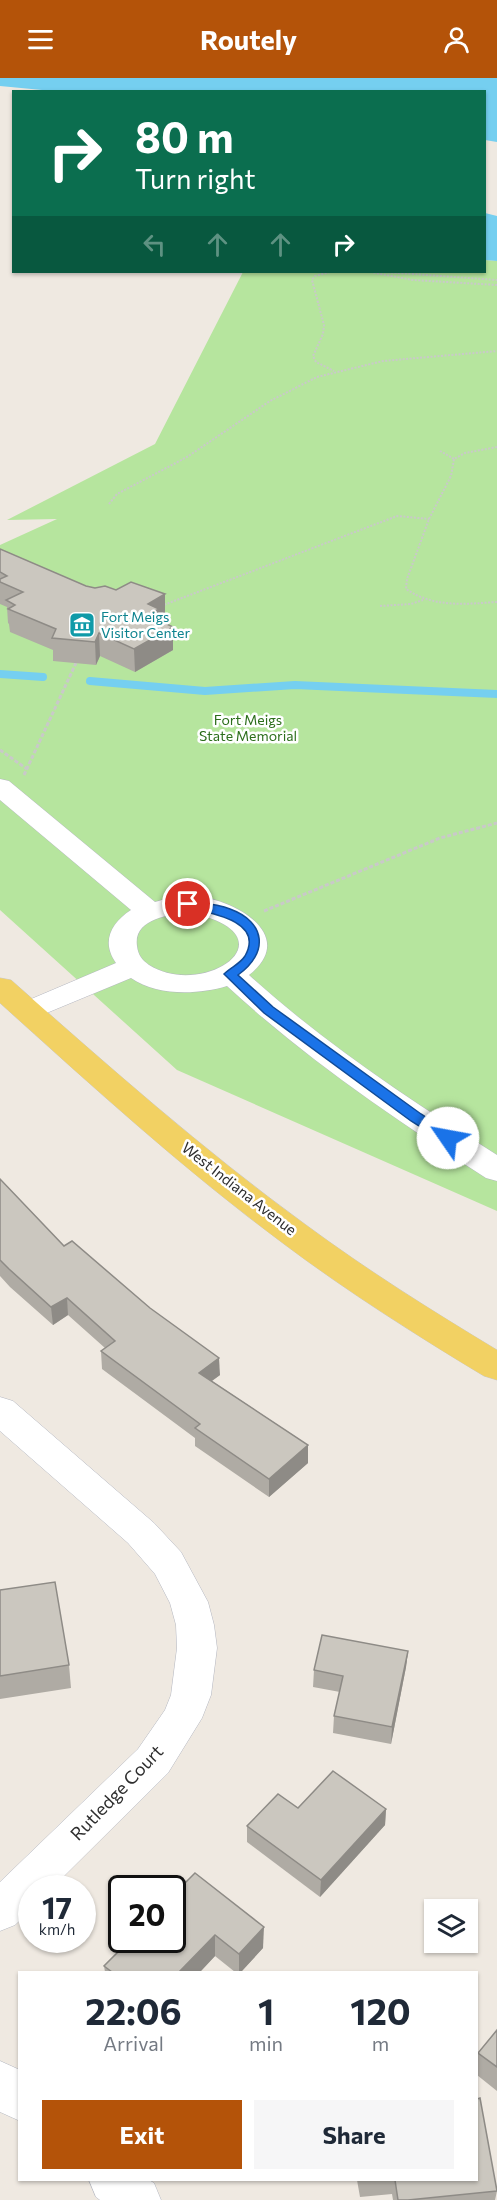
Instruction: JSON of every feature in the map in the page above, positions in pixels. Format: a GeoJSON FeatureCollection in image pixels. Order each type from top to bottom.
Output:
{"type":"FeatureCollection","features":[{"type":"Feature","properties":{"kind":"main road","name":"West Indiana Avenue"},"geometry":{"type":"LineString","coordinates":[[0,987],[129,1101],[250,1200],[339,1267],[497,1367]]}},
{"type":"Feature","properties":{"kind":"street"},"geometry":{"type":"LineString","coordinates":[[7,792],[150,912]]}},
{"type":"Feature","properties":{"kind":"street"},"geometry":{"type":"LineString","coordinates":[[188,904],[226,911],[240,919],[250,930],[255,942],[252,954],[244,965],[231,974],[201,983],[169,982],[149,977],[132,967],[123,957],[120,944],[124,932],[135,920],[150,912],[188,904]]}},
{"type":"Feature","properties":{"kind":"street"},"geometry":{"type":"LineString","coordinates":[[27,1011],[132,967]]}},
{"type":"Feature","properties":{"kind":"street"},"geometry":{"type":"LineString","coordinates":[[231,974],[268,1010],[416,1118],[497,1170]]}},
{"type":"Feature","properties":{"kind":"street","name":"Rutledge Court"},"geometry":{"type":"LineString","coordinates":[[0,1410],[141,1533],[168,1563],[189,1602],[195,1625],[196,1648],[190,1695],[182,1718],[153,1761],[0,1911]]}},
{"type":"Feature","properties":{"kind":"street"},"geometry":{"type":"LineString","coordinates":[[0,2082],[18,2097]]}},
{"type":"Feature","properties":{"kind":"street"},"geometry":{"type":"LineString","coordinates":[[114,2181],[137,2200]]}},
{"type":"Feature","properties":{"kind":"path"},"geometry":{"type":"LineString","coordinates":[[328,273],[312,280],[324,325],[314,360],[335,372]]}},
{"type":"Feature","properties":{"kind":"path"},"geometry":{"type":"LineString","coordinates":[[375,273],[413,280],[497,285]]}},
{"type":"Feature","properties":{"kind":"path"},"geometry":{"type":"LineString","coordinates":[[398,273],[497,280]]}},
{"type":"Feature","properties":{"kind":"path"},"geometry":{"type":"LineString","coordinates":[[109,504],[117,494],[194,453],[288,391],[335,372],[403,358],[497,351]]}},
{"type":"Feature","properties":{"kind":"path"},"geometry":{"type":"LineString","coordinates":[[497,447],[465,453],[454,459],[448,484],[429,519],[406,584],[406,590],[423,600],[450,604],[497,602]]}},
{"type":"Feature","properties":{"kind":"path"},"geometry":{"type":"LineString","coordinates":[[440,451],[454,459]]}},
{"type":"Feature","properties":{"kind":"path"},"geometry":{"type":"LineString","coordinates":[[155,608],[397,516],[429,519]]}},
{"type":"Feature","properties":{"kind":"path"},"geometry":{"type":"LineString","coordinates":[[380,606],[411,604],[423,600]]}},
{"type":"Feature","properties":{"kind":"path"},"geometry":{"type":"LineString","coordinates":[[7,792],[27,769],[76,663]]}},
{"type":"Feature","properties":{"kind":"path"},"geometry":{"type":"LineString","coordinates":[[0,750],[27,769]]}},
{"type":"Feature","properties":{"kind":"path"},"geometry":{"type":"LineString","coordinates":[[240,919],[440,838],[497,823]]}},
{"type":"Feature","properties":{"kind":"green space","name":"Fort Meigs State Memorial"},"geometry":{"type":"Polygon","coordinates":[[[486,260],[497,261],[497,1211],[177,1070],[0,910],[0,545],[57,519],[7,520],[155,444],[242,273],[486,273],[486,260]]]}},
{"type":"Feature","properties":{"kind":"water"},"geometry":{"type":"Polygon","coordinates":[[[0,78],[497,78],[497,142],[486,140],[486,90],[42,90],[0,86],[0,78]]]}},
{"type":"Feature","properties":{"kind":"water"},"geometry":{"type":"Polygon","coordinates":[[[486,213],[497,216],[497,261],[486,260],[486,213]]]}},
{"type":"Feature","properties":{"kind":"building"},"geometry":{"type":"Polygon","coordinates":[[[0,549],[86,586],[95,588],[105,586],[116,590],[131,582],[165,594],[148,604],[159,609],[148,615],[173,627],[134,649],[99,633],[95,642],[52,638],[56,629],[8,609],[15,605],[6,600],[23,592],[0,582],[0,579],[7,576],[0,572],[0,549]]]}},
{"type":"Feature","properties":{"kind":"building"},"geometry":{"type":"Polygon","coordinates":[[[0,1179],[64,1246],[72,1241],[150,1308],[219,1358],[199,1373],[308,1445],[269,1479],[195,1428],[200,1424],[101,1351],[115,1341],[67,1298],[51,1307],[0,1260],[0,1179]]]}},
{"type":"Feature","properties":{"kind":"building"},"geometry":{"type":"Polygon","coordinates":[[[55,1582],[69,1665],[0,1676],[0,1590],[55,1582]]]}},
{"type":"Feature","properties":{"kind":"building"},"geometry":{"type":"Polygon","coordinates":[[[322,1635],[408,1651],[392,1727],[334,1716],[343,1676],[314,1670],[322,1635]]]}},
{"type":"Feature","properties":{"kind":"building"},"geometry":{"type":"Polygon","coordinates":[[[333,1771],[386,1809],[321,1880],[247,1826],[278,1794],[298,1808],[333,1771]]]}},
{"type":"Feature","properties":{"kind":"building"},"geometry":{"type":"Polygon","coordinates":[[[195,1873],[264,1927],[239,1954],[215,1935],[180,1971],[111,1971],[104,1966],[117,1953],[186,1953],[186,1882],[195,1873]]]}},
{"type":"Feature","properties":{"kind":"building"},"geometry":{"type":"Polygon","coordinates":[[[497,2030],[497,2067],[478,2053],[497,2030]]]}},
{"type":"Feature","properties":{"kind":"building"},"geometry":{"type":"Polygon","coordinates":[[[480,2098],[497,2191],[398,2200],[395,2181],[478,2181],[478,2099],[480,2098]]]}},
{"type":"Feature","properties":{"kind":"waterway"},"geometry":{"type":"LineString","coordinates":[[0,674],[43,677]]}},
{"type":"Feature","properties":{"kind":"waterway"},"geometry":{"type":"LineString","coordinates":[[90,681],[205,691],[295,685],[497,694]]}},
{"type":"Feature","properties":{"kind":"place","name":"Fort Meigs Visitor Center"},"geometry":{"type":"Point","coordinates":[82,625]}},
{"type":"Feature","properties":{"kind":"route"},"geometry":{"type":"LineString","coordinates":[[188,904],[226,911],[240,919],[250,930],[255,942],[252,954],[244,965],[231,974],[268,1010],[416,1118],[448,1138]]}}]}
